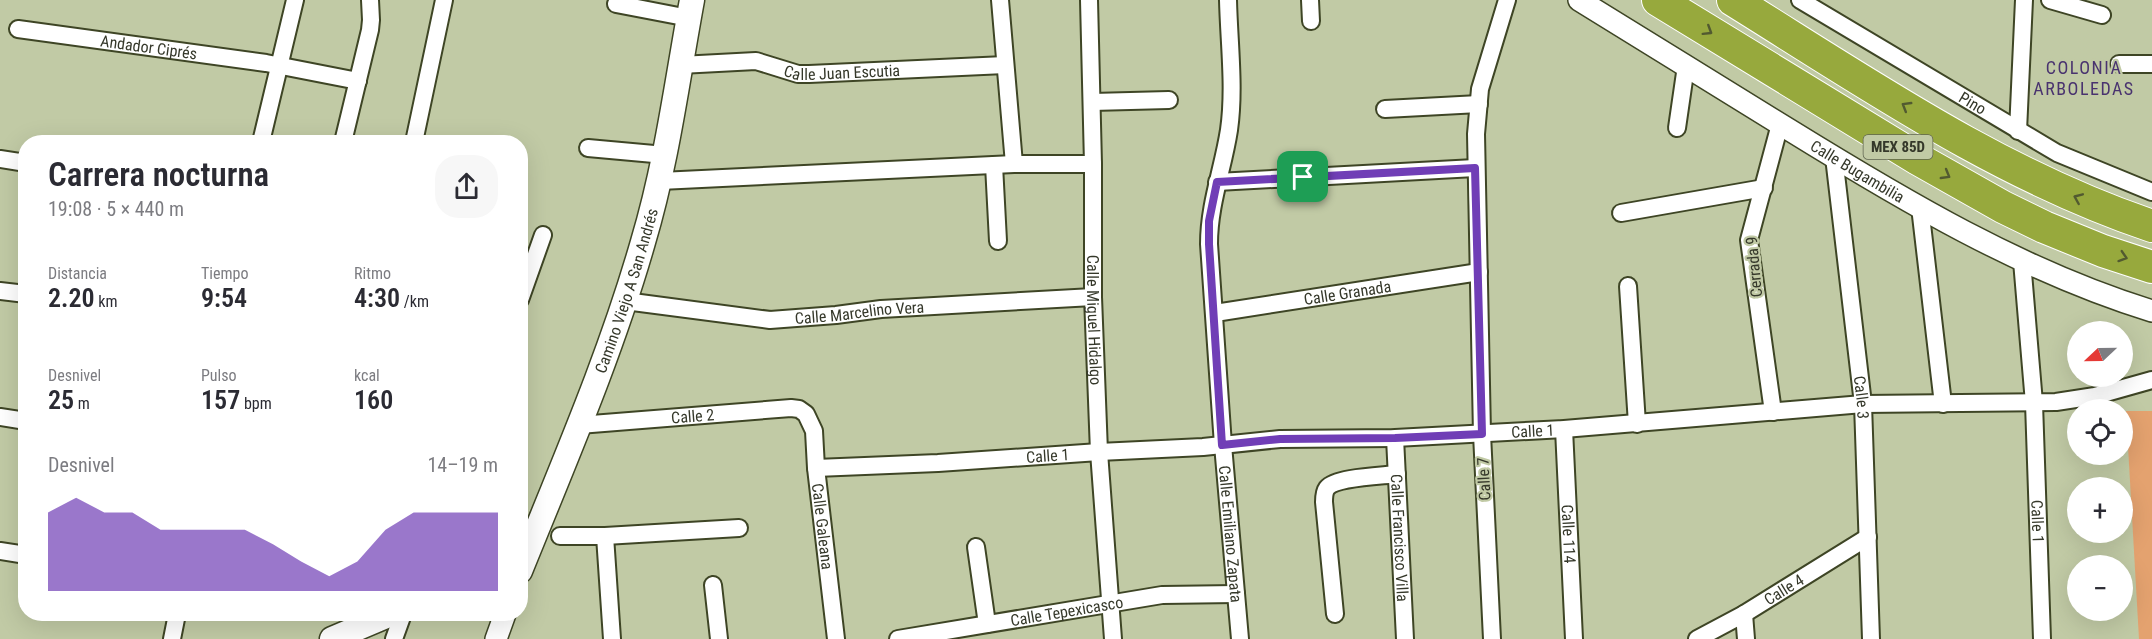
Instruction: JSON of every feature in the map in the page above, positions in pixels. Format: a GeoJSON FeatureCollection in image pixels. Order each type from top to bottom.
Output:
{"type":"FeatureCollection","features":[{"type":"Feature","properties":{"kind":"highway","name":"MEX 85D"},"geometry":{"type":"LineString","coordinates":[[1658,0],[1918,159],[1995,202],[2044,227],[2103,251],[2152,267]]}},
{"type":"Feature","properties":{"kind":"highway","name":"MEX 85D"},"geometry":{"type":"LineString","coordinates":[[1733,0],[1975,148],[2073,197],[2152,226]]}},
{"type":"Feature","properties":{"kind":"main road","name":"Camino Viejo A San Andrés"},"geometry":{"type":"LineString","coordinates":[[528,551],[579,425],[625,301],[660,181],[690,9]]}},
{"type":"Feature","properties":{"kind":"main road"},"geometry":{"type":"LineString","coordinates":[[332,639],[368,621]]}},
{"type":"Feature","properties":{"kind":"street"},"geometry":{"type":"LineString","coordinates":[[263,135],[295,0]]}},
{"type":"Feature","properties":{"kind":"street"},"geometry":{"type":"LineString","coordinates":[[345,135],[371,20],[370,0]]}},
{"type":"Feature","properties":{"kind":"street"},"geometry":{"type":"LineString","coordinates":[[415,135],[444,0]]}},
{"type":"Feature","properties":{"kind":"street"},"geometry":{"type":"LineString","coordinates":[[1000,0],[1014,164]]}},
{"type":"Feature","properties":{"kind":"street","name":"Calle Miguel Hidalgo"},"geometry":{"type":"LineString","coordinates":[[1089,0],[1094,164],[1093,297],[1099,452],[1113,639]]}},
{"type":"Feature","properties":{"kind":"street","name":"Calle Emiliano Zapata"},"geometry":{"type":"LineString","coordinates":[[1228,0],[1231,108],[1229,131],[1209,221],[1222,445],[1240,639]]}},
{"type":"Feature","properties":{"kind":"street"},"geometry":{"type":"LineString","coordinates":[[1310,0],[1311,21]]}},
{"type":"Feature","properties":{"kind":"street","name":"Calle 7"},"geometry":{"type":"LineString","coordinates":[[1492,639],[1482,434],[1475,168],[1480,89],[1507,0]]}},
{"type":"Feature","properties":{"kind":"street","name":"Calle Bugambilia"},"geometry":{"type":"LineString","coordinates":[[1579,0],[1834,157],[1920,207],[2022,261],[2152,311]]}},
{"type":"Feature","properties":{"kind":"street","name":"Pino"},"geometry":{"type":"LineString","coordinates":[[1800,0],[2057,153],[2152,192]]}},
{"type":"Feature","properties":{"kind":"street"},"geometry":{"type":"LineString","coordinates":[[2018,131],[2024,0]]}},
{"type":"Feature","properties":{"kind":"street"},"geometry":{"type":"LineString","coordinates":[[2050,0],[2102,15]]}},
{"type":"Feature","properties":{"kind":"street"},"geometry":{"type":"LineString","coordinates":[[616,4],[690,9]]}},
{"type":"Feature","properties":{"kind":"street","name":"Andador Ciprés"},"geometry":{"type":"LineString","coordinates":[[18,29],[279,65],[358,81]]}},
{"type":"Feature","properties":{"kind":"street","name":"Calle Juan Escutia"},"geometry":{"type":"LineString","coordinates":[[680,65],[756,61],[798,74],[1005,65]]}},
{"type":"Feature","properties":{"kind":"street"},"geometry":{"type":"LineString","coordinates":[[2119,64],[2152,64]]}},
{"type":"Feature","properties":{"kind":"street"},"geometry":{"type":"LineString","coordinates":[[1677,128],[1686,66]]}},
{"type":"Feature","properties":{"kind":"street"},"geometry":{"type":"LineString","coordinates":[[1092,102],[1169,100]]}},
{"type":"Feature","properties":{"kind":"street"},"geometry":{"type":"LineString","coordinates":[[1385,109],[1479,104]]}},
{"type":"Feature","properties":{"kind":"street","name":"Cerrada 9"},"geometry":{"type":"LineString","coordinates":[[1773,412],[1749,240],[1780,124]]}},
{"type":"Feature","properties":{"kind":"street"},"geometry":{"type":"LineString","coordinates":[[588,148],[665,156]]}},
{"type":"Feature","properties":{"kind":"street","name":"Calle 3"},"geometry":{"type":"LineString","coordinates":[[1834,157],[1863,404],[1872,639]]}},
{"type":"Feature","properties":{"kind":"street"},"geometry":{"type":"LineString","coordinates":[[0,159],[18,162]]}},
{"type":"Feature","properties":{"kind":"street"},"geometry":{"type":"LineString","coordinates":[[660,181],[1014,164],[1094,164]]}},
{"type":"Feature","properties":{"kind":"street"},"geometry":{"type":"LineString","coordinates":[[994,165],[998,241]]}},
{"type":"Feature","properties":{"kind":"street"},"geometry":{"type":"LineString","coordinates":[[1217,182],[1475,168]]}},
{"type":"Feature","properties":{"kind":"street"},"geometry":{"type":"LineString","coordinates":[[1621,213],[1764,188]]}},
{"type":"Feature","properties":{"kind":"street"},"geometry":{"type":"LineString","coordinates":[[1920,207],[1943,404]]}},
{"type":"Feature","properties":{"kind":"street"},"geometry":{"type":"LineString","coordinates":[[528,277],[543,235]]}},
{"type":"Feature","properties":{"kind":"street","name":"Calle 1"},"geometry":{"type":"LineString","coordinates":[[2022,261],[2034,403],[2042,639]]}},
{"type":"Feature","properties":{"kind":"street","name":"Calle Granada"},"geometry":{"type":"LineString","coordinates":[[1215,313],[1479,272]]}},
{"type":"Feature","properties":{"kind":"street"},"geometry":{"type":"LineString","coordinates":[[1628,286],[1637,424]]}},
{"type":"Feature","properties":{"kind":"street"},"geometry":{"type":"LineString","coordinates":[[0,291],[18,293]]}},
{"type":"Feature","properties":{"kind":"street","name":"Calle Marcelino Vera"},"geometry":{"type":"LineString","coordinates":[[625,301],[770,320],[881,309],[1093,297]]}},
{"type":"Feature","properties":{"kind":"street"},"geometry":{"type":"LineString","coordinates":[[2034,403],[2095,396],[2152,380]]}},
{"type":"Feature","properties":{"kind":"street","name":"Calle 1"},"geometry":{"type":"LineString","coordinates":[[816,468],[938,463],[1222,445],[1280,439],[1395,438],[1564,429],[1863,404],[2034,403]]}},
{"type":"Feature","properties":{"kind":"street","name":"Calle 2"},"geometry":{"type":"LineString","coordinates":[[579,425],[792,408],[799,409],[806,414]]}},
{"type":"Feature","properties":{"kind":"street","name":"Calle Galeana"},"geometry":{"type":"LineString","coordinates":[[806,414],[814,431],[816,468],[836,639]]}},
{"type":"Feature","properties":{"kind":"street"},"geometry":{"type":"LineString","coordinates":[[0,417],[18,420]]}},
{"type":"Feature","properties":{"kind":"street","name":"Calle 114"},"geometry":{"type":"LineString","coordinates":[[1564,429],[1574,639]]}},
{"type":"Feature","properties":{"kind":"street","name":"Calle Francisco Villa"},"geometry":{"type":"LineString","coordinates":[[1395,438],[1406,639]]}},
{"type":"Feature","properties":{"kind":"street"},"geometry":{"type":"LineString","coordinates":[[1335,614],[1323,502],[1325,493],[1328,487],[1339,481],[1397,474]]}},
{"type":"Feature","properties":{"kind":"street"},"geometry":{"type":"LineString","coordinates":[[560,536],[605,536],[739,528]]}},
{"type":"Feature","properties":{"kind":"street"},"geometry":{"type":"LineString","coordinates":[[605,536],[612,639]]}},
{"type":"Feature","properties":{"kind":"street","name":"Calle 4"},"geometry":{"type":"LineString","coordinates":[[1697,639],[1744,614],[1868,537]]}},
{"type":"Feature","properties":{"kind":"street"},"geometry":{"type":"LineString","coordinates":[[976,547],[987,624]]}},
{"type":"Feature","properties":{"kind":"street"},"geometry":{"type":"LineString","coordinates":[[0,551],[18,554]]}},
{"type":"Feature","properties":{"kind":"street"},"geometry":{"type":"LineString","coordinates":[[713,585],[719,639]]}},
{"type":"Feature","properties":{"kind":"street","name":"Calle Tepexicasco"},"geometry":{"type":"LineString","coordinates":[[904,638],[1162,596],[1236,594]]}},
{"type":"Feature","properties":{"kind":"street"},"geometry":{"type":"LineString","coordinates":[[1744,614],[1746,639]]}},
{"type":"Feature","properties":{"kind":"street"},"geometry":{"type":"LineString","coordinates":[[172,639],[176,621]]}},
{"type":"Feature","properties":{"kind":"street"},"geometry":{"type":"LineString","coordinates":[[394,639],[400,621]]}},
{"type":"Feature","properties":{"kind":"street"},"geometry":{"type":"LineString","coordinates":[[496,639],[502,621]]}},
{"type":"Feature","properties":{"kind":"shaded area"},"geometry":{"type":"Polygon","coordinates":[[[2133,411],[2152,411],[2152,639],[2139,639],[2133,534],[2133,477],[2130,477],[2129,465],[2133,465],[2133,411]]]}},
{"type":"Feature","properties":{"kind":"district","name":"COLONIA ARBOLEDAS"},"geometry":{"type":"Point","coordinates":[2084,77]}},
{"type":"Feature","properties":{"kind":"route"},"geometry":{"type":"LineString","coordinates":[[1475,168],[1482,434],[1395,438],[1280,439],[1222,445],[1209,244],[1209,221],[1217,182],[1303,177],[1475,168]]}}]}
